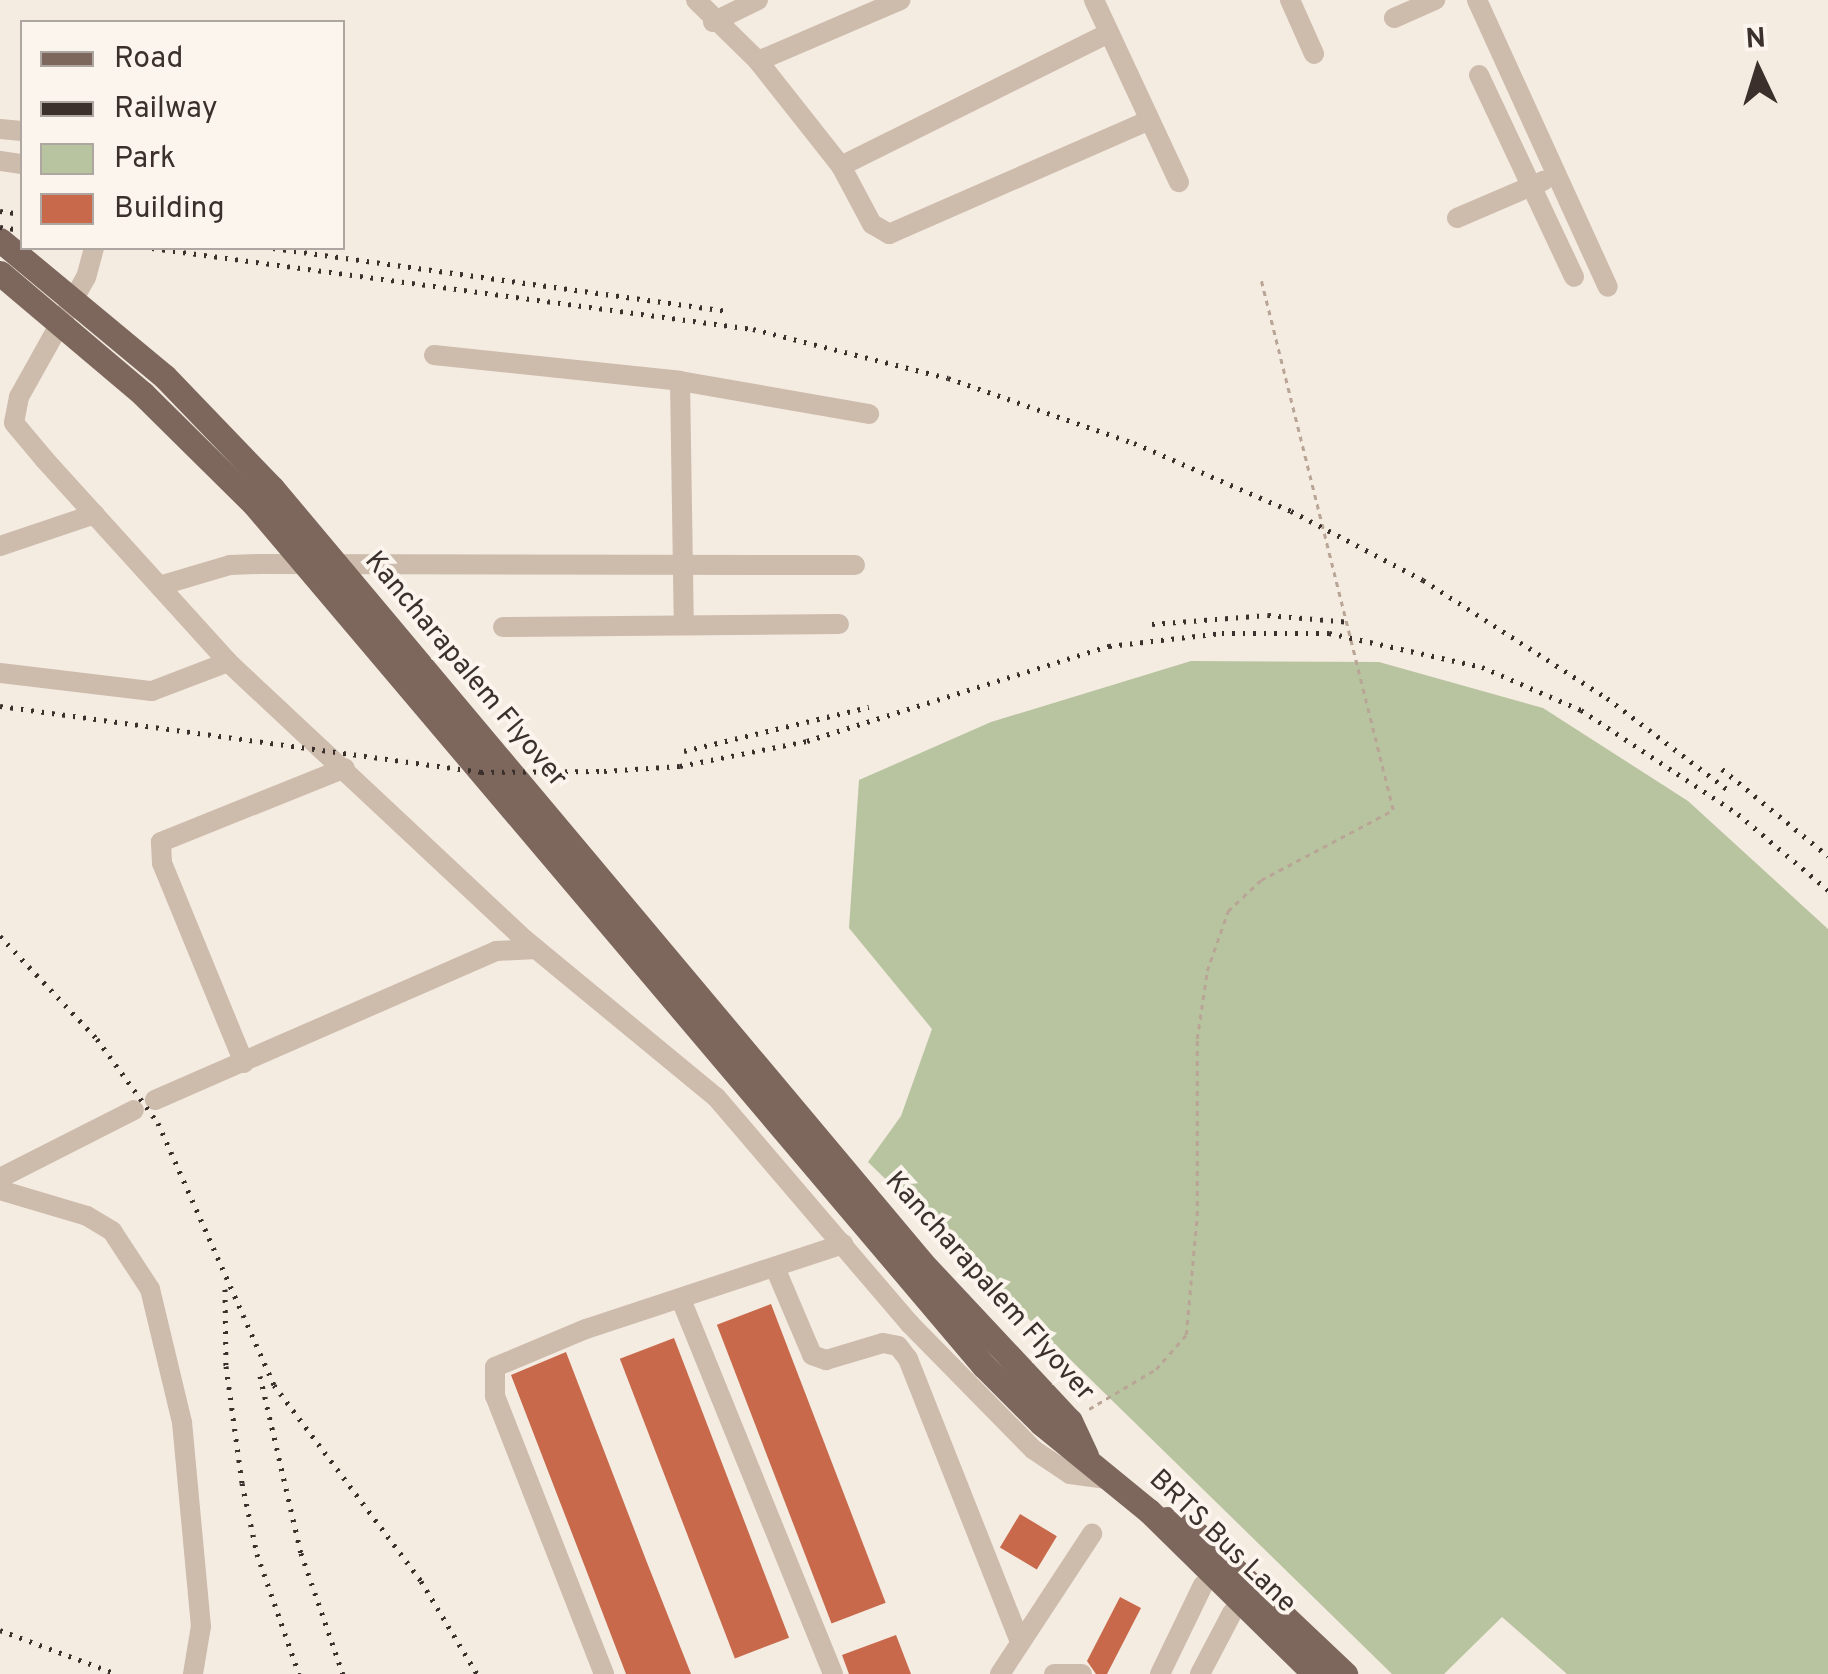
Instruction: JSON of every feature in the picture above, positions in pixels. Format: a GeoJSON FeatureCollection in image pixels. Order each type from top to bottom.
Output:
{"type":"FeatureCollection","features":[{"type":"Feature","properties":{"kind":"main road","name":"Kancharapalem Flyover"},"geometry":{"type":"LineString","coordinates":[[0,240],[165,377],[261,476],[1086,1455]]}},
{"type":"Feature","properties":{"kind":"main road","name":"Kancharapalem Flyover"},"geometry":{"type":"LineString","coordinates":[[0,272],[154,404],[255,506],[915,1291],[1056,1416]]}},
{"type":"Feature","properties":{"kind":"main road","name":"BRTS Bus Lane"},"geometry":{"type":"LineString","coordinates":[[1086,1455],[1149,1511],[1315,1674]]}},
{"type":"Feature","properties":{"kind":"main road"},"geometry":{"type":"LineString","coordinates":[[1149,1511],[1174,1556],[1293,1674]]}},
{"type":"Feature","properties":{"kind":"main road"},"geometry":{"type":"LineString","coordinates":[[1149,1511],[1197,1534],[1346,1674]]}},
{"type":"Feature","properties":{"kind":"street"},"geometry":{"type":"LineString","coordinates":[[696,0],[713,22],[758,61],[841,166],[872,224],[889,234],[1148,122]]}},
{"type":"Feature","properties":{"kind":"street"},"geometry":{"type":"LineString","coordinates":[[713,22],[758,0]]}},
{"type":"Feature","properties":{"kind":"street"},"geometry":{"type":"LineString","coordinates":[[758,61],[900,0]]}},
{"type":"Feature","properties":{"kind":"street"},"geometry":{"type":"LineString","coordinates":[[1094,0],[1178,182]]}},
{"type":"Feature","properties":{"kind":"street"},"geometry":{"type":"LineString","coordinates":[[1290,0],[1314,54]]}},
{"type":"Feature","properties":{"kind":"street"},"geometry":{"type":"LineString","coordinates":[[1394,18],[1435,0]]}},
{"type":"Feature","properties":{"kind":"street"},"geometry":{"type":"LineString","coordinates":[[1477,0],[1608,287]]}},
{"type":"Feature","properties":{"kind":"street"},"geometry":{"type":"LineString","coordinates":[[841,166],[1108,34]]}},
{"type":"Feature","properties":{"kind":"street"},"geometry":{"type":"LineString","coordinates":[[1479,74],[1574,277]]}},
{"type":"Feature","properties":{"kind":"street"},"geometry":{"type":"LineString","coordinates":[[1457,218],[1557,176]]}},
{"type":"Feature","properties":{"kind":"street"},"geometry":{"type":"LineString","coordinates":[[93,250],[86,277],[7,415],[228,662],[536,949],[716,1097],[910,1324],[1034,1450],[1070,1474],[1115,1480]]}},
{"type":"Feature","properties":{"kind":"street"},"geometry":{"type":"LineString","coordinates":[[434,356],[680,380],[869,414]]}},
{"type":"Feature","properties":{"kind":"street"},"geometry":{"type":"LineString","coordinates":[[680,380],[684,624]]}},
{"type":"Feature","properties":{"kind":"street"},"geometry":{"type":"LineString","coordinates":[[0,546],[95,514]]}},
{"type":"Feature","properties":{"kind":"street"},"geometry":{"type":"LineString","coordinates":[[159,586],[230,565],[855,564]]}},
{"type":"Feature","properties":{"kind":"street"},"geometry":{"type":"LineString","coordinates":[[503,627],[839,624]]}},
{"type":"Feature","properties":{"kind":"street"},"geometry":{"type":"LineString","coordinates":[[0,673],[152,691],[228,662]]}},
{"type":"Feature","properties":{"kind":"street"},"geometry":{"type":"LineString","coordinates":[[244,1063],[162,863],[161,842],[345,768]]}},
{"type":"Feature","properties":{"kind":"street"},"geometry":{"type":"LineString","coordinates":[[496,951],[506,921]]}},
{"type":"Feature","properties":{"kind":"street"},"geometry":{"type":"LineString","coordinates":[[154,1100],[496,951],[536,949]]}},
{"type":"Feature","properties":{"kind":"street"},"geometry":{"type":"LineString","coordinates":[[0,1178],[134,1110]]}},
{"type":"Feature","properties":{"kind":"street"},"geometry":{"type":"LineString","coordinates":[[0,1190],[86,1216],[112,1231],[150,1289],[182,1422],[201,1626],[193,1674]]}},
{"type":"Feature","properties":{"kind":"street"},"geometry":{"type":"LineString","coordinates":[[604,1674],[495,1396],[495,1367],[586,1330],[682,1302],[843,1244]]}},
{"type":"Feature","properties":{"kind":"street"},"geometry":{"type":"LineString","coordinates":[[776,1270],[812,1355],[826,1360],[883,1343],[898,1346],[908,1360],[1020,1642]]}},
{"type":"Feature","properties":{"kind":"street"},"geometry":{"type":"LineString","coordinates":[[682,1302],[832,1674]]}},
{"type":"Feature","properties":{"kind":"street"},"geometry":{"type":"LineString","coordinates":[[1000,1674],[1092,1534]]}},
{"type":"Feature","properties":{"kind":"street"},"geometry":{"type":"LineString","coordinates":[[1160,1674],[1202,1585]]}},
{"type":"Feature","properties":{"kind":"street"},"geometry":{"type":"LineString","coordinates":[[1200,1674],[1232,1614]]}},
{"type":"Feature","properties":{"kind":"street"},"geometry":{"type":"LineString","coordinates":[[1054,1674],[1082,1674]]}},
{"type":"Feature","properties":{"kind":"path"},"geometry":{"type":"LineString","coordinates":[[1056,1416],[1156,1368],[1186,1336],[1197,1216],[1197,1040],[1207,970],[1228,911],[1261,880],[1393,810],[1261,280]]}},
{"type":"Feature","properties":{"kind":"green space"},"geometry":{"type":"Polygon","coordinates":[[[1191,661],[1379,662],[1543,708],[1688,801],[1828,929],[1828,1674],[1567,1674],[1502,1617],[1444,1674],[1392,1674],[868,1162],[901,1116],[932,1029],[849,928],[859,780],[991,722],[1191,661]]]}},
{"type":"Feature","properties":{"kind":"building"},"geometry":{"type":"Polygon","coordinates":[[[771,1304],[886,1603],[832,1624],[717,1325],[771,1304]]]}},
{"type":"Feature","properties":{"kind":"building"},"geometry":{"type":"Polygon","coordinates":[[[674,1338],[789,1638],[735,1658],[620,1359],[674,1338]]]}},
{"type":"Feature","properties":{"kind":"building"},"geometry":{"type":"Polygon","coordinates":[[[566,1352],[691,1674],[626,1674],[511,1375],[566,1352]]]}},
{"type":"Feature","properties":{"kind":"building"},"geometry":{"type":"Polygon","coordinates":[[[1020,1514],[1057,1536],[1037,1570],[1000,1547],[1020,1514]]]}},
{"type":"Feature","properties":{"kind":"building"},"geometry":{"type":"Polygon","coordinates":[[[1120,1597],[1141,1608],[1107,1674],[1096,1674],[1087,1661],[1120,1597]]]}},
{"type":"Feature","properties":{"kind":"building"},"geometry":{"type":"Polygon","coordinates":[[[896,1635],[911,1674],[849,1674],[842,1655],[896,1635]]]}},
{"type":"Feature","properties":{"kind":"railway"},"geometry":{"type":"LineString","coordinates":[[0,211],[20,214]]}},
{"type":"Feature","properties":{"kind":"railway"},"geometry":{"type":"LineString","coordinates":[[0,227],[20,230]]}},
{"type":"Feature","properties":{"kind":"railway"},"geometry":{"type":"LineString","coordinates":[[167,250],[753,329],[948,378],[1134,443],[1291,511],[1423,580],[1607,698],[1728,790]]}},
{"type":"Feature","properties":{"kind":"railway"},"geometry":{"type":"LineString","coordinates":[[287,250],[728,311]]}},
{"type":"Feature","properties":{"kind":"railway"},"geometry":{"type":"LineString","coordinates":[[1152,624],[1268,615],[1351,622]]}},
{"type":"Feature","properties":{"kind":"railway"},"geometry":{"type":"LineString","coordinates":[[0,706],[481,772],[604,771],[680,766],[807,741],[1109,646],[1222,633],[1329,633],[1482,667],[1581,710],[1738,814],[1828,890]]}},
{"type":"Feature","properties":{"kind":"railway"},"geometry":{"type":"LineString","coordinates":[[684,751],[869,707]]}},
{"type":"Feature","properties":{"kind":"railway"},"geometry":{"type":"LineString","coordinates":[[1722,769],[1828,856]]}},
{"type":"Feature","properties":{"kind":"railway"},"geometry":{"type":"LineString","coordinates":[[0,936],[97,1039],[158,1123],[274,1385],[421,1581],[477,1674]]}},
{"type":"Feature","properties":{"kind":"railway"},"geometry":{"type":"LineString","coordinates":[[225,1289],[226,1366],[242,1483],[257,1554],[299,1674]]}},
{"type":"Feature","properties":{"kind":"railway"},"geometry":{"type":"LineString","coordinates":[[260,1376],[301,1553],[343,1674]]}},
{"type":"Feature","properties":{"kind":"railway"},"geometry":{"type":"LineString","coordinates":[[0,1630],[117,1674]]}}]}
